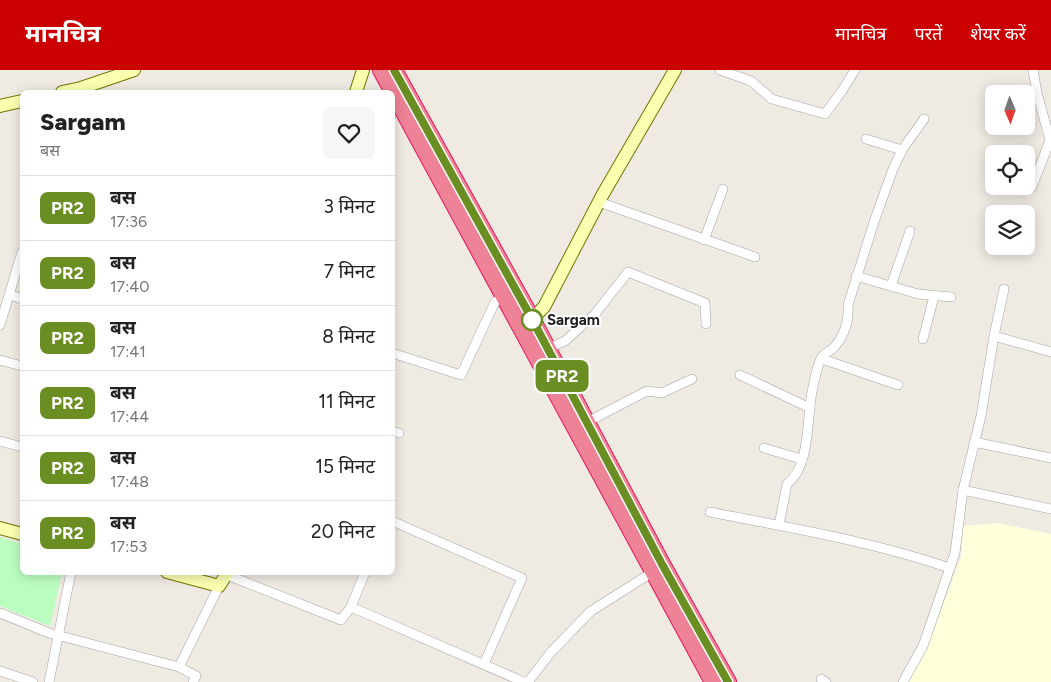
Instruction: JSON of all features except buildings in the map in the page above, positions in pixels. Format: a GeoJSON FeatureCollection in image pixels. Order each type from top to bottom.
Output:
{"type":"FeatureCollection","features":[{"type":"Feature","properties":{"kind":"highway"},"geometry":{"type":"LineString","coordinates":[[381,70],[393,90]]}},
{"type":"Feature","properties":{"kind":"highway"},"geometry":{"type":"LineString","coordinates":[[394,70],[510,293],[658,569],[728,682]]}},
{"type":"Feature","properties":{"kind":"highway"},"geometry":{"type":"LineString","coordinates":[[395,94],[510,293],[532,319],[587,422],[713,682]]}},
{"type":"Feature","properties":{"kind":"street"},"geometry":{"type":"LineString","coordinates":[[81,90],[134,70]]}},
{"type":"Feature","properties":{"kind":"street"},"geometry":{"type":"LineString","coordinates":[[357,90],[363,70]]}},
{"type":"Feature","properties":{"kind":"street"},"geometry":{"type":"LineString","coordinates":[[532,319],[544,307],[599,202],[675,70]]}},
{"type":"Feature","properties":{"kind":"street"},"geometry":{"type":"LineString","coordinates":[[720,70],[751,81],[772,99],[825,114],[855,70]]}},
{"type":"Feature","properties":{"kind":"street"},"geometry":{"type":"LineString","coordinates":[[1033,70],[1037,93],[1050,140],[1035,179]]}},
{"type":"Feature","properties":{"kind":"street"},"geometry":{"type":"LineString","coordinates":[[0,106],[20,101]]}},
{"type":"Feature","properties":{"kind":"street"},"geometry":{"type":"LineString","coordinates":[[779,526],[788,484],[796,478],[806,445],[812,390],[822,358],[836,346],[844,332],[848,305],[856,276],[893,169],[902,150],[924,119]]}},
{"type":"Feature","properties":{"kind":"street"},"geometry":{"type":"LineString","coordinates":[[866,139],[902,150]]}},
{"type":"Feature","properties":{"kind":"street"},"geometry":{"type":"LineString","coordinates":[[704,240],[723,189]]}},
{"type":"Feature","properties":{"kind":"street"},"geometry":{"type":"LineString","coordinates":[[599,202],[755,257]]}},
{"type":"Feature","properties":{"kind":"street"},"geometry":{"type":"LineString","coordinates":[[891,286],[910,231]]}},
{"type":"Feature","properties":{"kind":"street"},"geometry":{"type":"LineString","coordinates":[[0,326],[20,259]]}},
{"type":"Feature","properties":{"kind":"street"},"geometry":{"type":"LineString","coordinates":[[548,349],[565,341],[595,314],[628,272],[705,304],[706,324]]}},
{"type":"Feature","properties":{"kind":"street"},"geometry":{"type":"LineString","coordinates":[[856,276],[918,294],[950,297]]}},
{"type":"Feature","properties":{"kind":"street"},"geometry":{"type":"LineString","coordinates":[[903,682],[923,646],[955,553],[963,490],[981,416],[1004,289]]}},
{"type":"Feature","properties":{"kind":"street"},"geometry":{"type":"LineString","coordinates":[[395,354],[461,375],[495,302],[510,293]]}},
{"type":"Feature","properties":{"kind":"street"},"geometry":{"type":"LineString","coordinates":[[10,295],[20,298]]}},
{"type":"Feature","properties":{"kind":"street"},"geometry":{"type":"LineString","coordinates":[[923,338],[934,296]]}},
{"type":"Feature","properties":{"kind":"street"},"geometry":{"type":"LineString","coordinates":[[994,336],[1051,352]]}},
{"type":"Feature","properties":{"kind":"street"},"geometry":{"type":"LineString","coordinates":[[822,358],[898,386]]}},
{"type":"Feature","properties":{"kind":"street"},"geometry":{"type":"LineString","coordinates":[[0,360],[20,365]]}},
{"type":"Feature","properties":{"kind":"street"},"geometry":{"type":"LineString","coordinates":[[740,375],[810,408]]}},
{"type":"Feature","properties":{"kind":"street"},"geometry":{"type":"LineString","coordinates":[[587,422],[647,392],[662,393],[692,379]]}},
{"type":"Feature","properties":{"kind":"street"},"geometry":{"type":"LineString","coordinates":[[0,441],[20,446]]}},
{"type":"Feature","properties":{"kind":"street"},"geometry":{"type":"LineString","coordinates":[[974,442],[1051,458]]}},
{"type":"Feature","properties":{"kind":"street"},"geometry":{"type":"LineString","coordinates":[[764,448],[802,460]]}},
{"type":"Feature","properties":{"kind":"street"},"geometry":{"type":"LineString","coordinates":[[963,490],[1051,509]]}},
{"type":"Feature","properties":{"kind":"street"},"geometry":{"type":"LineString","coordinates":[[710,512],[853,540],[918,557],[950,568]]}},
{"type":"Feature","properties":{"kind":"street"},"geometry":{"type":"LineString","coordinates":[[395,522],[522,578],[484,664]]}},
{"type":"Feature","properties":{"kind":"street"},"geometry":{"type":"LineString","coordinates":[[0,528],[20,533]]}},
{"type":"Feature","properties":{"kind":"street"},"geometry":{"type":"LineString","coordinates":[[528,682],[551,652],[591,611],[658,569]]}},
{"type":"Feature","properties":{"kind":"street"},"geometry":{"type":"LineString","coordinates":[[49,682],[70,575]]}},
{"type":"Feature","properties":{"kind":"street"},"geometry":{"type":"LineString","coordinates":[[178,575],[219,586]]}},
{"type":"Feature","properties":{"kind":"street"},"geometry":{"type":"LineString","coordinates":[[179,667],[226,575]]}},
{"type":"Feature","properties":{"kind":"street"},"geometry":{"type":"LineString","coordinates":[[229,575],[341,620],[351,607],[364,575]]}},
{"type":"Feature","properties":{"kind":"street"},"geometry":{"type":"LineString","coordinates":[[351,607],[524,682]]}},
{"type":"Feature","properties":{"kind":"street"},"geometry":{"type":"LineString","coordinates":[[0,613],[58,635],[179,667],[196,676],[193,682]]}},
{"type":"Feature","properties":{"kind":"street"},"geometry":{"type":"LineString","coordinates":[[0,671],[33,682]]}},
{"type":"Feature","properties":{"kind":"shaded area"},"geometry":{"type":"Polygon","coordinates":[[[997,523],[1051,534],[1051,682],[908,682],[927,648],[961,557],[963,526],[997,523]]]}},
{"type":"Feature","properties":{"kind":"green space"},"geometry":{"type":"Polygon","coordinates":[[[0,537],[20,543],[20,575],[62,575],[50,626],[0,606],[0,537]]]}},
{"type":"Feature","properties":{"kind":"bus line","name":"PR2"},"geometry":{"type":"LineString","coordinates":[[394,70],[532,319],[663,566],[728,682]]}},
{"type":"Feature","properties":{"kind":"place","name":"Sargam"},"geometry":{"type":"Point","coordinates":[532,320]}}]}
